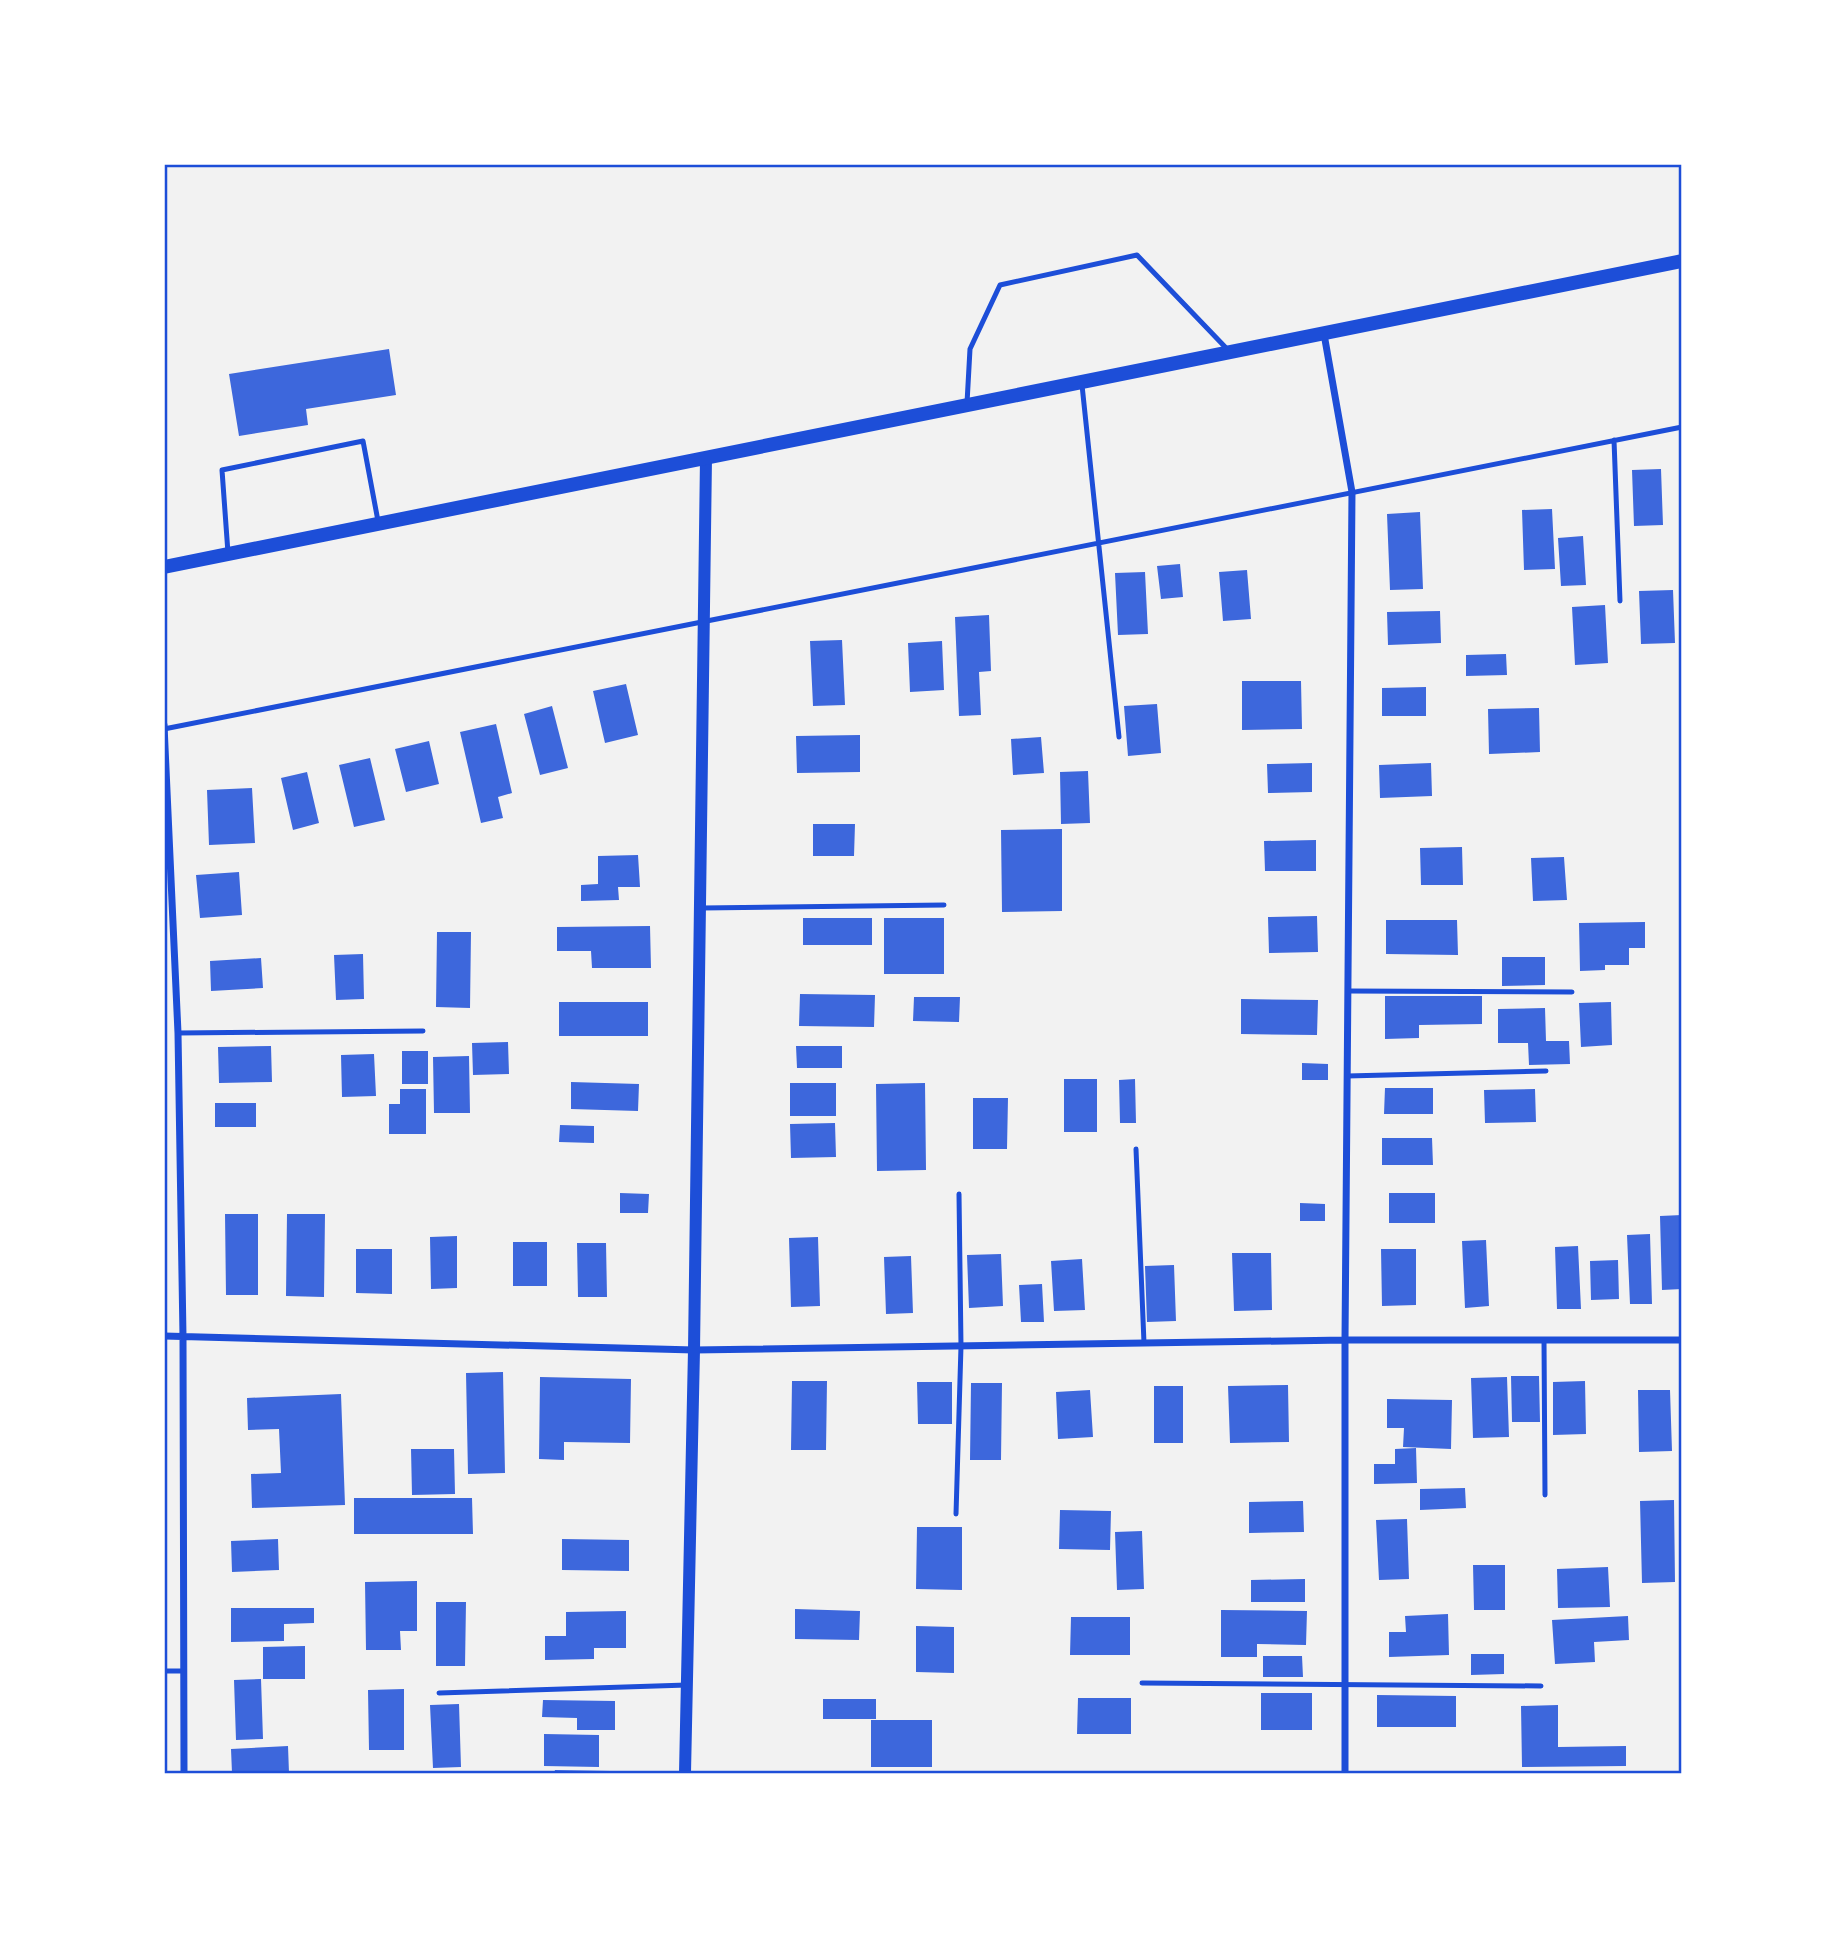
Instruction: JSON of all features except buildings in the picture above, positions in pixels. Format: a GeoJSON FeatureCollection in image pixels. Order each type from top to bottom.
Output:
{"type":"FeatureCollection","features":[{"type":"Feature","properties":{"kind":"main road"},"geometry":{"type":"LineString","coordinates":[[164,567],[1682,261]]}},
{"type":"Feature","properties":{"kind":"street"},"geometry":{"type":"LineString","coordinates":[[1324,334],[1352,492],[1345,1340],[1345,1773]]}},
{"type":"Feature","properties":{"kind":"street"},"geometry":{"type":"LineString","coordinates":[[685,1773],[694,1350],[706,458]]}},
{"type":"Feature","properties":{"kind":"street"},"geometry":{"type":"LineString","coordinates":[[165,728],[178,1033],[183,1336],[184,1773]]}},
{"type":"Feature","properties":{"kind":"street"},"geometry":{"type":"LineString","coordinates":[[164,1336],[694,1350],[1345,1340],[1682,1340]]}},
{"type":"Feature","properties":{"kind":"lane"},"geometry":{"type":"LineString","coordinates":[[967,405],[970,349],[1000,285],[1137,255],[1230,352]]}},
{"type":"Feature","properties":{"kind":"lane"},"geometry":{"type":"LineString","coordinates":[[1082,382],[1119,737]]}},
{"type":"Feature","properties":{"kind":"lane"},"geometry":{"type":"LineString","coordinates":[[165,728],[1682,427]]}},
{"type":"Feature","properties":{"kind":"lane"},"geometry":{"type":"LineString","coordinates":[[1614,440],[1620,601]]}},
{"type":"Feature","properties":{"kind":"lane"},"geometry":{"type":"LineString","coordinates":[[229,554],[222,470],[363,441],[378,524]]}},
{"type":"Feature","properties":{"kind":"lane"},"geometry":{"type":"LineString","coordinates":[[701,908],[944,905]]}},
{"type":"Feature","properties":{"kind":"lane"},"geometry":{"type":"LineString","coordinates":[[1348,991],[1572,992]]}},
{"type":"Feature","properties":{"kind":"lane"},"geometry":{"type":"LineString","coordinates":[[178,1033],[423,1031]]}},
{"type":"Feature","properties":{"kind":"lane"},"geometry":{"type":"LineString","coordinates":[[1347,1076],[1546,1071]]}},
{"type":"Feature","properties":{"kind":"lane"},"geometry":{"type":"LineString","coordinates":[[1136,1149],[1144,1343]]}},
{"type":"Feature","properties":{"kind":"lane"},"geometry":{"type":"LineString","coordinates":[[956,1514],[961,1346],[958,1194]]}},
{"type":"Feature","properties":{"kind":"lane"},"geometry":{"type":"LineString","coordinates":[[1544,1340],[1545,1495]]}},
{"type":"Feature","properties":{"kind":"lane"},"geometry":{"type":"LineString","coordinates":[[164,1671],[184,1671]]}},
{"type":"Feature","properties":{"kind":"lane"},"geometry":{"type":"LineString","coordinates":[[1142,1684],[1541,1686]]}},
{"type":"Feature","properties":{"kind":"lane"},"geometry":{"type":"LineString","coordinates":[[439,1693],[687,1685]]}}]}
